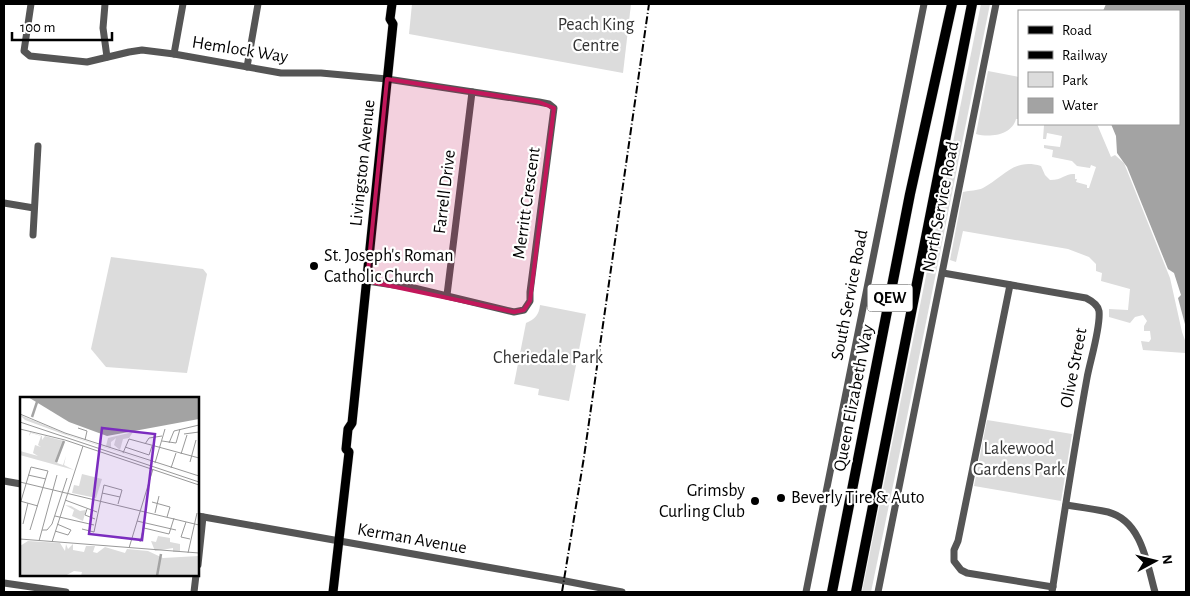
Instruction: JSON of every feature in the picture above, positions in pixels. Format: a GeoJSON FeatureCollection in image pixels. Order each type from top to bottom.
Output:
{"type":"FeatureCollection","features":[{"type":"Feature","properties":{"kind":"highway","name":"Queen Elizabeth Way"},"geometry":{"type":"LineString","coordinates":[[832,592],[910,194],[952,4]]}},
{"type":"Feature","properties":{"kind":"highway","name":"QEW"},"geometry":{"type":"LineString","coordinates":[[856,592],[972,4]]}},
{"type":"Feature","properties":{"kind":"main road","name":"Livingston Avenue"},"geometry":{"type":"LineString","coordinates":[[392,4],[390,19],[393,24]]}},
{"type":"Feature","properties":{"kind":"main road","name":"Livingston Avenue"},"geometry":{"type":"LineString","coordinates":[[333,592],[349,452],[346,449],[348,428],[352,424],[393,24],[396,20],[398,4]]}},
{"type":"Feature","properties":{"kind":"street","name":"Hemlock Way"},"geometry":{"type":"LineString","coordinates":[[31,4],[24,50],[30,56],[87,62],[142,50],[281,73],[321,73],[387,79]]}},
{"type":"Feature","properties":{"kind":"street"},"geometry":{"type":"LineString","coordinates":[[106,4],[103,28],[107,57]]}},
{"type":"Feature","properties":{"kind":"street"},"geometry":{"type":"LineString","coordinates":[[174,54],[183,4]]}},
{"type":"Feature","properties":{"kind":"street"},"geometry":{"type":"LineString","coordinates":[[247,67],[258,4]]}},
{"type":"Feature","properties":{"kind":"street","name":"South Service Road"},"geometry":{"type":"LineString","coordinates":[[806,592],[924,4]]}},
{"type":"Feature","properties":{"kind":"street","name":"North Service Road"},"geometry":{"type":"LineString","coordinates":[[878,592],[996,4]]}},
{"type":"Feature","properties":{"kind":"street","name":"Merritt Crescent"},"geometry":{"type":"LineString","coordinates":[[367,281],[414,288],[514,312],[524,310],[530,301],[554,108],[549,104],[387,79]]}},
{"type":"Feature","properties":{"kind":"street","name":"Farrell Drive"},"geometry":{"type":"LineString","coordinates":[[447,295],[472,92]]}},
{"type":"Feature","properties":{"kind":"street"},"geometry":{"type":"LineString","coordinates":[[33,235],[38,146]]}},
{"type":"Feature","properties":{"kind":"street"},"geometry":{"type":"LineString","coordinates":[[4,203],[34,208]]}},
{"type":"Feature","properties":{"kind":"street","name":"Olive Street"},"geometry":{"type":"LineString","coordinates":[[943,274],[1086,298],[1092,301],[1098,308],[1097,328],[1087,376],[1052,590]]}},
{"type":"Feature","properties":{"kind":"street"},"geometry":{"type":"LineString","coordinates":[[1010,285],[958,541],[954,550],[954,561],[961,570],[968,573],[1052,590]]}},
{"type":"Feature","properties":{"kind":"street"},"geometry":{"type":"LineString","coordinates":[[4,481],[20,484]]}},
{"type":"Feature","properties":{"kind":"street"},"geometry":{"type":"LineString","coordinates":[[1066,505],[1109,512],[1120,517],[1130,526],[1138,537],[1155,592]]}},
{"type":"Feature","properties":{"kind":"street"},"geometry":{"type":"LineString","coordinates":[[199,541],[200,517]]}},
{"type":"Feature","properties":{"kind":"street","name":"Kerman Avenue"},"geometry":{"type":"LineString","coordinates":[[200,517],[622,592]]}},
{"type":"Feature","properties":{"kind":"street"},"geometry":{"type":"LineString","coordinates":[[194,592],[196,576]]}},
{"type":"Feature","properties":{"kind":"street"},"geometry":{"type":"LineString","coordinates":[[4,583],[66,592]]}},
{"type":"Feature","properties":{"kind":"highlighted area"},"geometry":{"type":"Polygon","coordinates":[[[387,79],[539,102],[554,108],[530,301],[524,310],[514,312],[367,281],[387,79]]]}},
{"type":"Feature","properties":{"kind":"green space","name":"Peach King Centre"},"geometry":{"type":"Polygon","coordinates":[[[412,4],[631,4],[623,73],[409,34],[412,4]]]}},
{"type":"Feature","properties":{"kind":"green space"},"geometry":{"type":"Polygon","coordinates":[[[981,4],[990,4],[903,437],[871,592],[862,592],[981,4]]]}},
{"type":"Feature","properties":{"kind":"green space"},"geometry":{"type":"Polygon","coordinates":[[[988,71],[1018,77],[1018,119],[1016,119],[1010,129],[1000,134],[988,136],[976,134],[988,71]]]}},
{"type":"Feature","properties":{"kind":"green space"},"geometry":{"type":"Polygon","coordinates":[[[1044,125],[1097,125],[1111,157],[1115,155],[1124,163],[1170,278],[1186,343],[1185,353],[1143,350],[1141,341],[1149,342],[1151,339],[1150,331],[1144,331],[1147,321],[1143,315],[1135,317],[1130,323],[1109,317],[1109,309],[1128,310],[1130,289],[1101,281],[1102,273],[1096,271],[1096,264],[1089,257],[1068,249],[963,231],[956,262],[950,260],[963,192],[981,189],[1009,170],[1031,164],[1041,166],[1045,175],[1050,180],[1075,174],[1076,182],[1087,185],[1087,188],[1089,188],[1096,167],[1091,165],[1090,168],[1077,166],[1072,161],[1052,157],[1053,150],[1044,148],[1044,145],[1060,147],[1062,136],[1047,133],[1046,139],[1043,139],[1044,125]]]}},
{"type":"Feature","properties":{"kind":"green space"},"geometry":{"type":"Polygon","coordinates":[[[111,257],[203,269],[207,274],[187,373],[106,367],[91,349],[111,257]]]}},
{"type":"Feature","properties":{"kind":"green space","name":"Cheriedale Park"},"geometry":{"type":"Polygon","coordinates":[[[540,305],[586,314],[569,401],[538,395],[539,389],[514,384],[526,323],[536,316],[540,305]]]}},
{"type":"Feature","properties":{"kind":"green space","name":"Lakewood Gardens Park"},"geometry":{"type":"Polygon","coordinates":[[[987,420],[1072,434],[1061,501],[974,486],[987,420]]]}},
{"type":"Feature","properties":{"kind":"water"},"geometry":{"type":"Polygon","coordinates":[[[1106,4],[1186,4],[1186,328],[1178,298],[1181,295],[1174,273],[1168,269],[1127,167],[1117,153],[1116,136],[1111,125],[1180,125],[1180,10],[1103,10],[1106,4]]]}},
{"type":"Feature","properties":{"kind":"railway"},"geometry":{"type":"LineString","coordinates":[[562,592],[584,457],[649,4]]}},
{"type":"Feature","properties":{"kind":"place","name":"St. Joseph's Roman Catholic Church"},"geometry":{"type":"Point","coordinates":[314,266]}},
{"type":"Feature","properties":{"kind":"place","name":"Beverly Tire & Auto"},"geometry":{"type":"Point","coordinates":[781,498]}},
{"type":"Feature","properties":{"kind":"place","name":"Grimsby Curling Club"},"geometry":{"type":"Point","coordinates":[755,501]}}]}
